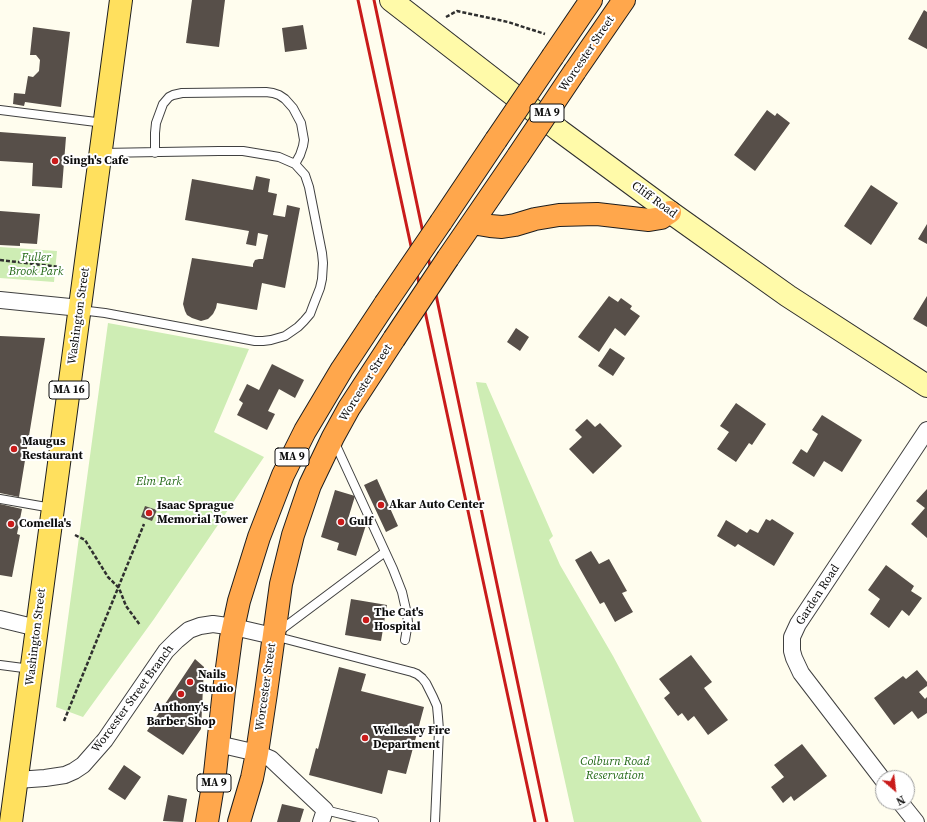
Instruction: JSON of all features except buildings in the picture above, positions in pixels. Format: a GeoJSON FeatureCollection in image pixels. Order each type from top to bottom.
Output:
{"type":"FeatureCollection","features":[{"type":"Feature","properties":{"kind":"highway","name":"MA 9"},"geometry":{"type":"LineString","coordinates":[[208,822],[216,773],[230,644],[241,594],[259,537],[285,471],[305,431],[342,370],[591,0]]}},
{"type":"Feature","properties":{"kind":"highway","name":"Worcester Street"},"geometry":{"type":"LineString","coordinates":[[239,822],[252,778],[257,753],[281,584],[293,534],[310,485],[349,408],[448,258],[624,0]]}},
{"type":"Feature","properties":{"kind":"highway"},"geometry":{"type":"LineString","coordinates":[[472,223],[502,227],[545,217],[587,214],[601,214],[649,220],[661,218],[670,212]]}},
{"type":"Feature","properties":{"kind":"main road","name":"Washington Street"},"geometry":{"type":"LineString","coordinates":[[11,822],[121,0]]}},
{"type":"Feature","properties":{"kind":"street","name":"Cliff Road"},"geometry":{"type":"LineString","coordinates":[[391,0],[554,126],[670,212],[788,296],[927,386]]}},
{"type":"Feature","properties":{"kind":"street"},"geometry":{"type":"LineString","coordinates":[[0,300],[80,309]]}},
{"type":"Feature","properties":{"kind":"street","name":"Garden Road"},"geometry":{"type":"LineString","coordinates":[[875,770],[801,673],[792,651],[792,637],[798,624],[927,430]]}},
{"type":"Feature","properties":{"kind":"street"},"geometry":{"type":"LineString","coordinates":[[0,619],[37,628]]}},
{"type":"Feature","properties":{"kind":"street","name":"Worcester Street Branch"},"geometry":{"type":"LineString","coordinates":[[17,780],[60,776],[74,772],[100,746],[166,652],[177,640],[190,630],[209,624],[234,627],[274,636]]}},
{"type":"Feature","properties":{"kind":"street"},"geometry":{"type":"LineString","coordinates":[[218,744],[257,753],[271,759],[323,816]]}},
{"type":"Feature","properties":{"kind":"street"},"geometry":{"type":"LineString","coordinates":[[244,822],[246,801]]}},
{"type":"Feature","properties":{"kind":"street"},"geometry":{"type":"LineString","coordinates":[[906,810],[916,822]]}},
{"type":"Feature","properties":{"kind":"lane"},"geometry":{"type":"LineString","coordinates":[[156,153],[156,123],[163,104],[169,97],[182,93],[266,92],[279,95],[285,99],[293,108],[301,123],[304,140],[300,156],[296,164]]}},
{"type":"Feature","properties":{"kind":"lane"},"geometry":{"type":"LineString","coordinates":[[0,110],[105,123]]}},
{"type":"Feature","properties":{"kind":"lane"},"geometry":{"type":"LineString","coordinates":[[80,309],[255,341],[271,340],[285,336],[298,327],[310,314],[320,288],[323,272],[321,242],[310,187],[305,175],[296,164],[279,157],[243,151],[100,153]]}},
{"type":"Feature","properties":{"kind":"lane"},"geometry":{"type":"LineString","coordinates":[[333,437],[400,585],[406,607],[408,622],[405,640]]}},
{"type":"Feature","properties":{"kind":"lane"},"geometry":{"type":"LineString","coordinates":[[0,499],[53,508]]}},
{"type":"Feature","properties":{"kind":"lane"},"geometry":{"type":"LineString","coordinates":[[274,636],[385,552]]}},
{"type":"Feature","properties":{"kind":"lane"},"geometry":{"type":"LineString","coordinates":[[274,636],[412,672],[422,678],[433,697],[438,717],[439,730],[435,822]]}},
{"type":"Feature","properties":{"kind":"lane"},"geometry":{"type":"LineString","coordinates":[[0,667],[32,670]]}},
{"type":"Feature","properties":{"kind":"lane"},"geometry":{"type":"LineString","coordinates":[[323,816],[374,822]]}},
{"type":"Feature","properties":{"kind":"path"},"geometry":{"type":"LineString","coordinates":[[442,19],[457,11],[508,22],[548,35]]}},
{"type":"Feature","properties":{"kind":"path"},"geometry":{"type":"LineString","coordinates":[[0,260],[60,266]]}},
{"type":"Feature","properties":{"kind":"path"},"geometry":{"type":"LineString","coordinates":[[64,721],[144,524]]}},
{"type":"Feature","properties":{"kind":"path"},"geometry":{"type":"LineString","coordinates":[[75,535],[85,540],[108,577],[119,588],[126,606],[140,625]]}},
{"type":"Feature","properties":{"kind":"green space","name":"Fuller Brook Park"},"geometry":{"type":"Polygon","coordinates":[[[0,247],[57,251],[54,282],[0,278],[0,247]]]}},
{"type":"Feature","properties":{"kind":"green space","name":"Elm Park"},"geometry":{"type":"Polygon","coordinates":[[[108,323],[249,349],[214,432],[264,457],[154,619],[83,717],[56,707],[108,323]]]}},
{"type":"Feature","properties":{"kind":"green space","name":"Colburn Road Reservation"},"geometry":{"type":"Polygon","coordinates":[[[476,382],[486,383],[553,536],[549,540],[560,565],[613,656],[702,822],[574,822],[476,382]]]}},
{"type":"Feature","properties":{"kind":"railway"},"geometry":{"type":"LineString","coordinates":[[358,0],[535,822]]}},
{"type":"Feature","properties":{"kind":"railway"},"geometry":{"type":"LineString","coordinates":[[374,0],[547,822]]}},
{"type":"Feature","properties":{"kind":"place","name":"Singh's Cafe"},"geometry":{"type":"Point","coordinates":[55,161]}},
{"type":"Feature","properties":{"kind":"place","name":"Maugus Restaurant"},"geometry":{"type":"Point","coordinates":[14,449]}},
{"type":"Feature","properties":{"kind":"place","name":"Akar Auto Center"},"geometry":{"type":"Point","coordinates":[381,505]}},
{"type":"Feature","properties":{"kind":"place","name":"Isaac Sprague Memorial Tower"},"geometry":{"type":"Point","coordinates":[149,513]}},
{"type":"Feature","properties":{"kind":"place","name":"Gulf"},"geometry":{"type":"Point","coordinates":[341,522]}},
{"type":"Feature","properties":{"kind":"place","name":"Comella's"},"geometry":{"type":"Point","coordinates":[11,524]}},
{"type":"Feature","properties":{"kind":"place","name":"The Cat's Hospital"},"geometry":{"type":"Point","coordinates":[366,620]}},
{"type":"Feature","properties":{"kind":"place","name":"Nails Studio"},"geometry":{"type":"Point","coordinates":[190,682]}},
{"type":"Feature","properties":{"kind":"place","name":"Anthony's Barber Shop"},"geometry":{"type":"Point","coordinates":[181,694]}},
{"type":"Feature","properties":{"kind":"place","name":"Wellesley Fire Department"},"geometry":{"type":"Point","coordinates":[365,738]}}]}
